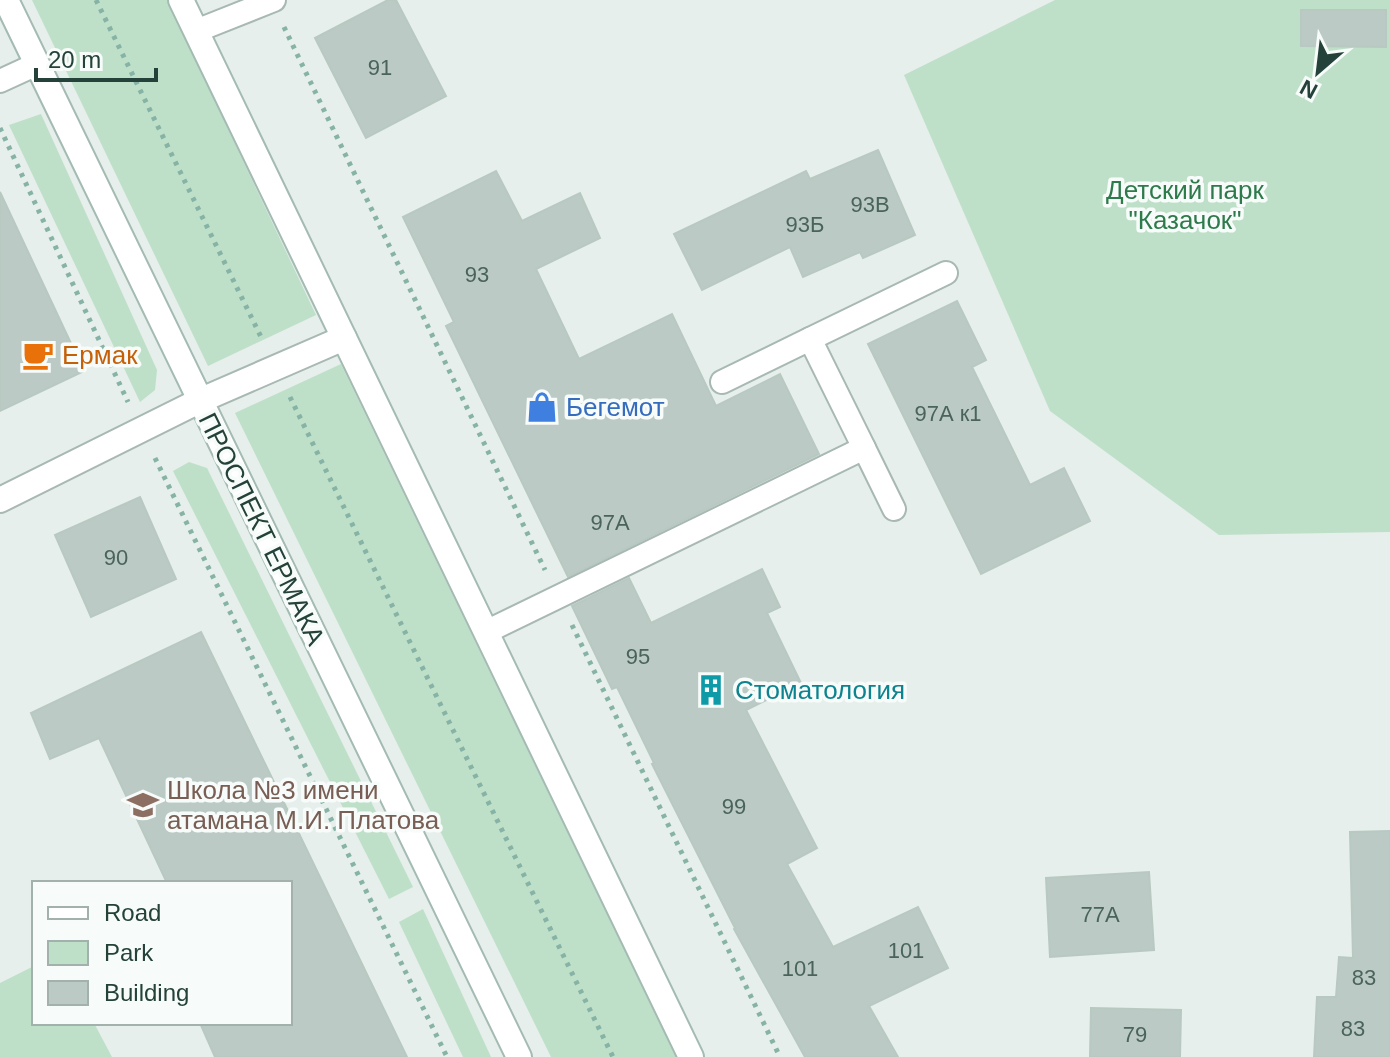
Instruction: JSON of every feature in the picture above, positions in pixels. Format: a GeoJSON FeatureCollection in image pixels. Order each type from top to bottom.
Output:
{"type":"FeatureCollection","features":[{"type":"Feature","properties":{"kind":"main road","name":"ПРОСПЕКТ ЕРМАКА"},"geometry":{"type":"LineString","coordinates":[[6,0],[519,1057]]}},
{"type":"Feature","properties":{"kind":"main road"},"geometry":{"type":"LineString","coordinates":[[181,0],[691,1057]]}},
{"type":"Feature","properties":{"kind":"main road"},"geometry":{"type":"LineString","coordinates":[[0,500],[199,401],[344,338]]}},
{"type":"Feature","properties":{"kind":"lane"},"geometry":{"type":"LineString","coordinates":[[196,31],[273,0]]}},
{"type":"Feature","properties":{"kind":"lane"},"geometry":{"type":"LineString","coordinates":[[0,81],[37,64]]}},
{"type":"Feature","properties":{"kind":"lane"},"geometry":{"type":"LineString","coordinates":[[722,382],[946,273]]}},
{"type":"Feature","properties":{"kind":"lane"},"geometry":{"type":"LineString","coordinates":[[810,339],[894,509]]}},
{"type":"Feature","properties":{"kind":"lane"},"geometry":{"type":"LineString","coordinates":[[486,632],[864,448]]}},
{"type":"Feature","properties":{"kind":"path"},"geometry":{"type":"LineString","coordinates":[[96,0],[613,1057]]}},
{"type":"Feature","properties":{"kind":"path"},"geometry":{"type":"LineString","coordinates":[[273,0],[780,1057]]}},
{"type":"Feature","properties":{"kind":"path"},"geometry":{"type":"LineString","coordinates":[[0,128],[141,430],[447,1057]]}},
{"type":"Feature","properties":{"kind":"green space"},"geometry":{"type":"Polygon","coordinates":[[[32,0],[167,0],[316,315],[208,366],[32,0]]]}},
{"type":"Feature","properties":{"kind":"green space","name":"Детский парк \"Казачок\""},"geometry":{"type":"Polygon","coordinates":[[[1055,0],[1390,0],[1390,532],[1219,535],[1050,411],[904,75],[1055,0]]]}},
{"type":"Feature","properties":{"kind":"green space"},"geometry":{"type":"Polygon","coordinates":[[[41,114],[157,370],[155,390],[140,402],[9,125],[41,114]]]}},
{"type":"Feature","properties":{"kind":"green space"},"geometry":{"type":"Polygon","coordinates":[[[341,364],[676,1057],[551,1057],[235,413],[341,364]]]}},
{"type":"Feature","properties":{"kind":"green space"},"geometry":{"type":"Polygon","coordinates":[[[189,462],[207,468],[413,887],[389,899],[173,471],[189,462]]]}},
{"type":"Feature","properties":{"kind":"green space"},"geometry":{"type":"Polygon","coordinates":[[[423,909],[491,1057],[463,1057],[399,922],[423,909]]]}},
{"type":"Feature","properties":{"kind":"green space"},"geometry":{"type":"Polygon","coordinates":[[[32,967],[32,1025],[95,1025],[112,1057],[0,1057],[0,983],[32,967]]]}},
{"type":"Feature","properties":{"kind":"building"},"geometry":{"type":"Polygon","coordinates":[[[388,0],[396,0],[446,96],[366,138],[315,38],[388,0]]]}},
{"type":"Feature","properties":{"kind":"building"},"geometry":{"type":"Polygon","coordinates":[[[1301,10],[1386,10],[1386,47],[1301,46],[1301,10]]]}},
{"type":"Feature","properties":{"kind":"building"},"geometry":{"type":"Polygon","coordinates":[[[878,150],[915,235],[863,258],[860,252],[803,277],[790,247],[702,290],[674,234],[806,171],[810,179],[878,150]]]}},
{"type":"Feature","properties":{"kind":"building"},"geometry":{"type":"Polygon","coordinates":[[[496,171],[522,221],[580,193],[600,238],[536,269],[579,359],[672,314],[716,406],[780,374],[819,454],[568,577],[446,326],[454,322],[403,217],[496,171]]]}},
{"type":"Feature","properties":{"kind":"building"},"geometry":{"type":"Polygon","coordinates":[[[0,192],[84,371],[0,411],[0,192]]]}},
{"type":"Feature","properties":{"kind":"building"},"geometry":{"type":"Polygon","coordinates":[[[957,301],[986,360],[972,367],[1030,485],[1064,468],[1090,521],[981,574],[868,344],[957,301]]]}},
{"type":"Feature","properties":{"kind":"building"},"geometry":{"type":"Polygon","coordinates":[[[140,497],[176,579],[91,617],[55,535],[140,497]]]}},
{"type":"Feature","properties":{"kind":"building"},"geometry":{"type":"Polygon","coordinates":[[[762,569],[780,607],[767,613],[801,683],[746,710],[817,848],[787,864],[833,947],[918,907],[948,968],[869,1006],[898,1057],[805,1057],[734,929],[617,687],[612,689],[572,606],[629,578],[651,623],[762,569]]]}},
{"type":"Feature","properties":{"kind":"building","name":"Школа №3 имени атамана М.И. Платова"},"geometry":{"type":"Polygon","coordinates":[[[201,632],[407,1057],[215,1057],[201,1025],[292,1025],[292,881],[166,881],[99,738],[50,759],[31,713],[201,632]]]}},
{"type":"Feature","properties":{"kind":"building"},"geometry":{"type":"Polygon","coordinates":[[[1390,831],[1390,1057],[1314,1057],[1317,997],[1336,997],[1339,957],[1353,958],[1350,832],[1390,831]]]}},
{"type":"Feature","properties":{"kind":"building"},"geometry":{"type":"Polygon","coordinates":[[[1149,872],[1154,950],[1050,957],[1046,878],[1149,872]]]}},
{"type":"Feature","properties":{"kind":"building"},"geometry":{"type":"Polygon","coordinates":[[[1091,1008],[1181,1010],[1180,1057],[1090,1057],[1091,1008]]]}},
{"type":"Feature","properties":{"kind":"place","name":"Ермак"},"geometry":{"type":"Point","coordinates":[38,355]}},
{"type":"Feature","properties":{"kind":"place","name":"Бегемот"},"geometry":{"type":"Point","coordinates":[542,407]}},
{"type":"Feature","properties":{"kind":"place","name":"Стоматология"},"geometry":{"type":"Point","coordinates":[711,690]}},
{"type":"Feature","properties":{"kind":"place","name":"Школа №3 имени атамана М.И. Платова"},"geometry":{"type":"Point","coordinates":[143,805]}}]}
